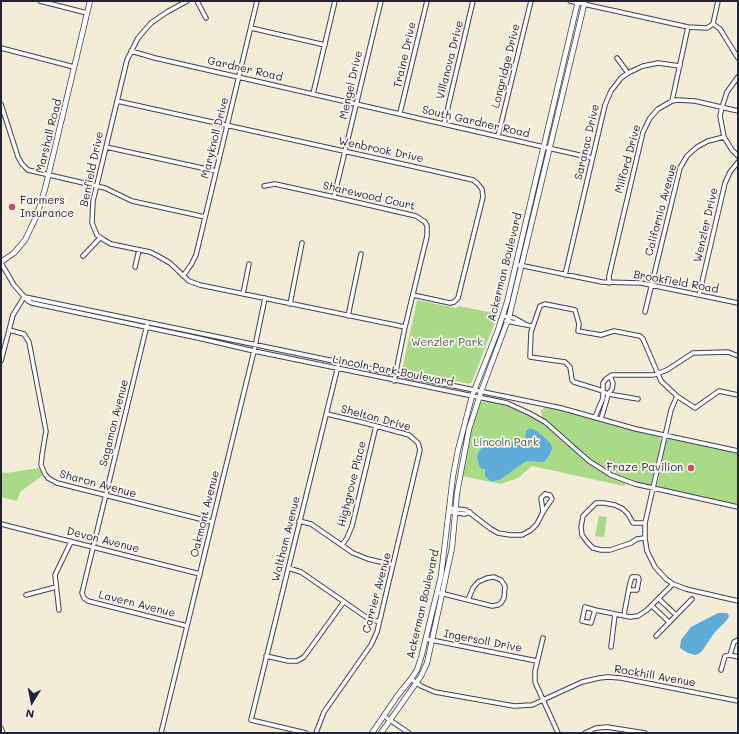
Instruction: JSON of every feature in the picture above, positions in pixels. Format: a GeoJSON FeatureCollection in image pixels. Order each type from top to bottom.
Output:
{"type":"FeatureCollection","features":[{"type":"Feature","properties":{"kind":"street"},"geometry":{"type":"LineString","coordinates":[[40,1],[87,13]]}},
{"type":"Feature","properties":{"kind":"street","name":"Marshall Road"},"geometry":{"type":"LineString","coordinates":[[1,262],[20,246],[30,233],[37,215],[90,1]]}},
{"type":"Feature","properties":{"kind":"street","name":"Benfield Drive"},"geometry":{"type":"LineString","coordinates":[[100,238],[95,232],[92,222],[92,210],[96,186],[125,66],[138,38],[151,23],[187,1]]}},
{"type":"Feature","properties":{"kind":"street"},"geometry":{"type":"LineString","coordinates":[[197,1],[206,18]]}},
{"type":"Feature","properties":{"kind":"street","name":"Maryknoll Drive"},"geometry":{"type":"LineString","coordinates":[[183,276],[196,255],[257,1]]}},
{"type":"Feature","properties":{"kind":"street"},"geometry":{"type":"LineString","coordinates":[[313,94],[335,1]]}},
{"type":"Feature","properties":{"kind":"street","name":"Mengel Drive"},"geometry":{"type":"LineString","coordinates":[[334,197],[381,1]]}},
{"type":"Feature","properties":{"kind":"street","name":"Traine Drive"},"geometry":{"type":"LineString","coordinates":[[400,114],[427,1]]}},
{"type":"Feature","properties":{"kind":"street","name":"Villanova Drive"},"geometry":{"type":"LineString","coordinates":[[444,124],[473,1]]}},
{"type":"Feature","properties":{"kind":"street","name":"Longridge Drive"},"geometry":{"type":"LineString","coordinates":[[498,136],[531,1]]}},
{"type":"Feature","properties":{"kind":"street"},"geometry":{"type":"LineString","coordinates":[[570,1],[688,28],[707,28],[713,24],[718,1]]}},
{"type":"Feature","properties":{"kind":"street","name":"Ackerman Boulevard"},"geometry":{"type":"LineString","coordinates":[[372,733],[417,670],[426,639],[443,564],[453,476],[458,450],[474,390],[502,318],[516,265],[578,2]]}},
{"type":"Feature","properties":{"kind":"street","name":"Ackerman Boulevard"},"geometry":{"type":"LineString","coordinates":[[381,733],[425,669],[443,594],[452,548],[457,494],[465,447],[479,397],[508,320],[584,3]]}},
{"type":"Feature","properties":{"kind":"street"},"geometry":{"type":"LineString","coordinates":[[713,24],[720,29],[738,58]]}},
{"type":"Feature","properties":{"kind":"street"},"geometry":{"type":"LineString","coordinates":[[251,28],[325,45]]}},
{"type":"Feature","properties":{"kind":"street"},"geometry":{"type":"LineString","coordinates":[[688,28],[672,101],[694,101],[738,111]]}},
{"type":"Feature","properties":{"kind":"street"},"geometry":{"type":"LineString","coordinates":[[1,48],[74,67]]}},
{"type":"Feature","properties":{"kind":"street","name":"Gardner Road"},"geometry":{"type":"LineString","coordinates":[[131,51],[155,58],[356,103]]}},
{"type":"Feature","properties":{"kind":"street"},"geometry":{"type":"LineString","coordinates":[[617,58],[628,73]]}},
{"type":"Feature","properties":{"kind":"street","name":"Saranac Drive"},"geometry":{"type":"LineString","coordinates":[[565,275],[592,158],[608,97],[616,83],[628,73],[643,66],[665,63],[680,66]]}},
{"type":"Feature","properties":{"kind":"street"},"geometry":{"type":"LineString","coordinates":[[738,77],[726,92],[722,107],[721,124],[724,137],[732,150],[738,156]]}},
{"type":"Feature","properties":{"kind":"street","name":"Wenbrook Drive"},"geometry":{"type":"LineString","coordinates":[[116,101],[345,151],[477,182],[482,189],[483,197],[458,298],[454,302],[450,303],[413,295]]}},
{"type":"Feature","properties":{"kind":"street","name":"Milford Drive"},"geometry":{"type":"LineString","coordinates":[[609,283],[609,276],[644,130],[654,113],[672,101]]}},
{"type":"Feature","properties":{"kind":"street","name":"South Gardner Road"},"geometry":{"type":"LineString","coordinates":[[356,103],[592,158]]}},
{"type":"Feature","properties":{"kind":"street"},"geometry":{"type":"LineString","coordinates":[[1,104],[22,164],[31,171],[111,190],[132,201],[205,217]]}},
{"type":"Feature","properties":{"kind":"street","name":"California Avenue"},"geometry":{"type":"LineString","coordinates":[[645,312],[680,168],[687,156],[697,147],[708,141],[724,137]]}},
{"type":"Feature","properties":{"kind":"street"},"geometry":{"type":"LineString","coordinates":[[106,147],[216,171]]}},
{"type":"Feature","properties":{"kind":"street","name":"Wenzler Drive"},"geometry":{"type":"LineString","coordinates":[[699,295],[725,183],[730,172],[738,162]]}},
{"type":"Feature","properties":{"kind":"street","name":"Sharewood Court"},"geometry":{"type":"LineString","coordinates":[[264,186],[275,184],[334,197],[416,216],[425,222],[428,230],[427,236],[394,381]]}},
{"type":"Feature","properties":{"kind":"street"},"geometry":{"type":"LineString","coordinates":[[83,256],[100,238],[111,244],[150,252],[164,259],[189,281],[200,285],[406,327]]}},
{"type":"Feature","properties":{"kind":"street"},"geometry":{"type":"LineString","coordinates":[[290,304],[302,243]]}},
{"type":"Feature","properties":{"kind":"street"},"geometry":{"type":"LineString","coordinates":[[135,267],[139,250]]}},
{"type":"Feature","properties":{"kind":"street"},"geometry":{"type":"LineString","coordinates":[[348,316],[361,254]]}},
{"type":"Feature","properties":{"kind":"street","name":"Lincoln Park Boulevard"},"geometry":{"type":"LineString","coordinates":[[1,262],[14,285],[24,297],[28,301],[40,305],[147,327],[254,352],[507,403],[529,413],[554,430],[599,469],[622,480],[653,489],[738,507]]}},
{"type":"Feature","properties":{"kind":"street"},"geometry":{"type":"LineString","coordinates":[[243,294],[249,264]]}},
{"type":"Feature","properties":{"kind":"street","name":"Brookfield Road"},"geometry":{"type":"LineString","coordinates":[[516,265],[609,283],[633,282],[651,285],[738,303]]}},
{"type":"Feature","properties":{"kind":"street"},"geometry":{"type":"LineString","coordinates":[[1,361],[13,315],[24,297]]}},
{"type":"Feature","properties":{"kind":"street","name":"Lincoln Park Boulevard"},"geometry":{"type":"LineString","coordinates":[[24,297],[561,408],[636,429],[738,451]]}},
{"type":"Feature","properties":{"kind":"street","name":"Oakmont Avenue"},"geometry":{"type":"LineString","coordinates":[[161,733],[256,345],[265,298]]}},
{"type":"Feature","properties":{"kind":"street"},"geometry":{"type":"LineString","coordinates":[[638,400],[608,394],[573,381],[570,367],[565,362],[530,357],[532,326],[542,305],[545,304],[575,310],[579,324],[578,331],[601,335],[614,331],[642,337],[657,374],[663,384],[695,408],[719,391],[738,395]]}},
{"type":"Feature","properties":{"kind":"street"},"geometry":{"type":"LineString","coordinates":[[502,318],[520,325],[526,324],[532,326]]}},
{"type":"Feature","properties":{"kind":"street","name":"Sagamon Avenue"},"geometry":{"type":"LineString","coordinates":[[84,598],[82,593],[148,322]]}},
{"type":"Feature","properties":{"kind":"street","name":"Sharon Avenue"},"geometry":{"type":"LineString","coordinates":[[8,330],[24,334],[30,342],[46,431],[41,460],[42,468],[45,474],[57,483],[212,522]]}},
{"type":"Feature","properties":{"kind":"street"},"geometry":{"type":"LineString","coordinates":[[595,417],[602,398],[603,383],[610,376],[616,374],[650,376],[667,370],[693,353],[728,352],[738,356]]}},
{"type":"Feature","properties":{"kind":"street","name":"Waltham Avenue"},"geometry":{"type":"LineString","coordinates":[[306,733],[251,720],[339,362]]}},
{"type":"Feature","properties":{"kind":"street"},"geometry":{"type":"LineString","coordinates":[[601,419],[608,394],[612,389],[613,383],[610,376]]}},
{"type":"Feature","properties":{"kind":"street"},"geometry":{"type":"LineString","coordinates":[[677,396],[671,408],[645,523],[645,538],[648,553],[655,567],[673,584],[686,590],[738,601]]}},
{"type":"Feature","properties":{"kind":"street","name":"Shelton Drive"},"geometry":{"type":"LineString","coordinates":[[327,414],[409,435],[418,442]]}},
{"type":"Feature","properties":{"kind":"street","name":"Highgrove Place"},"geometry":{"type":"LineString","coordinates":[[342,545],[352,526],[376,426]]}},
{"type":"Feature","properties":{"kind":"street","name":"Carrier Avenue"},"geometry":{"type":"LineString","coordinates":[[316,733],[324,712],[371,645],[377,632],[420,453],[418,442]]}},
{"type":"Feature","properties":{"kind":"street"},"geometry":{"type":"LineString","coordinates":[[449,510],[465,514],[470,512],[491,529],[504,535],[516,536],[526,534],[534,528],[551,501],[551,496],[548,494],[544,494],[541,498],[543,512]]}},
{"type":"Feature","properties":{"kind":"street"},"geometry":{"type":"LineString","coordinates":[[645,523],[633,523],[628,514],[615,504],[596,503],[583,516],[581,527],[582,535],[588,543],[593,548],[601,550],[610,550],[631,543],[636,538],[645,538]]}},
{"type":"Feature","properties":{"kind":"street"},"geometry":{"type":"LineString","coordinates":[[300,521],[311,524],[360,556],[394,564]]}},
{"type":"Feature","properties":{"kind":"street","name":"Devon Avenue"},"geometry":{"type":"LineString","coordinates":[[1,524],[200,574]]}},
{"type":"Feature","properties":{"kind":"street"},"geometry":{"type":"LineString","coordinates":[[59,610],[55,575],[71,542]]}},
{"type":"Feature","properties":{"kind":"street"},"geometry":{"type":"LineString","coordinates":[[288,568],[301,572],[366,618],[379,622]]}},
{"type":"Feature","properties":{"kind":"street"},"geometry":{"type":"LineString","coordinates":[[437,592],[443,594],[492,606],[498,605],[504,598],[505,586],[498,578],[487,578],[476,585],[468,600]]}},
{"type":"Feature","properties":{"kind":"street"},"geometry":{"type":"LineString","coordinates":[[595,610],[591,623],[582,621],[585,607],[624,616],[638,616],[652,606],[673,584]]}},
{"type":"Feature","properties":{"kind":"street"},"geometry":{"type":"LineString","coordinates":[[26,595],[56,587]]}},
{"type":"Feature","properties":{"kind":"street"},"geometry":{"type":"LineString","coordinates":[[624,616],[629,590]]}},
{"type":"Feature","properties":{"kind":"street","name":"Lavern Avenue"},"geometry":{"type":"LineString","coordinates":[[84,598],[88,601],[187,626]]}},
{"type":"Feature","properties":{"kind":"street"},"geometry":{"type":"LineString","coordinates":[[659,599],[676,615]]}},
{"type":"Feature","properties":{"kind":"street"},"geometry":{"type":"LineString","coordinates":[[656,636],[692,599]]}},
{"type":"Feature","properties":{"kind":"street"},"geometry":{"type":"LineString","coordinates":[[266,656],[288,661],[297,661],[304,657],[343,602]]}},
{"type":"Feature","properties":{"kind":"street"},"geometry":{"type":"LineString","coordinates":[[652,606],[669,622]]}},
{"type":"Feature","properties":{"kind":"street"},"geometry":{"type":"LineString","coordinates":[[611,648],[615,614]]}},
{"type":"Feature","properties":{"kind":"street"},"geometry":{"type":"LineString","coordinates":[[543,638],[537,661],[535,682],[558,733]]}},
{"type":"Feature","properties":{"kind":"street","name":"Ingersoll Drive"},"geometry":{"type":"LineString","coordinates":[[426,639],[537,661]]}},
{"type":"Feature","properties":{"kind":"street"},"geometry":{"type":"LineString","coordinates":[[730,655],[734,642],[738,640]]}},
{"type":"Feature","properties":{"kind":"street"},"geometry":{"type":"LineString","coordinates":[[721,670],[725,656],[730,655],[738,657]]}},
{"type":"Feature","properties":{"kind":"street","name":"Rockhill Avenue"},"geometry":{"type":"LineString","coordinates":[[411,680],[435,692],[514,706],[526,706],[582,682],[608,677],[621,678],[738,701]]}},
{"type":"Feature","properties":{"kind":"street"},"geometry":{"type":"LineString","coordinates":[[384,716],[409,733]]}},
{"type":"Feature","properties":{"kind":"street"},"geometry":{"type":"LineString","coordinates":[[585,733],[596,728],[607,727],[645,733]]}},
{"type":"Feature","properties":{"kind":"street"},"geometry":{"type":"LineString","coordinates":[[1,728],[3,733]]}},
{"type":"Feature","properties":{"kind":"green space","name":"Wenzler Park"},"geometry":{"type":"Polygon","coordinates":[[[417,300],[456,308],[459,306],[498,314],[470,384],[402,370],[417,300]]]}},
{"type":"Feature","properties":{"kind":"green space","name":"Lincoln Park"},"geometry":{"type":"Polygon","coordinates":[[[486,400],[506,405],[537,419],[585,460],[602,472],[625,483],[624,486],[532,466],[518,478],[501,484],[462,476],[468,443],[479,403],[486,400]]]}},
{"type":"Feature","properties":{"kind":"green space","name":"Lincoln Park"},"geometry":{"type":"Polygon","coordinates":[[[545,407],[566,410],[660,436],[661,442],[651,485],[649,486],[633,482],[619,477],[588,458],[542,417],[541,411],[545,407]]]}},
{"type":"Feature","properties":{"kind":"green space"},"geometry":{"type":"Polygon","coordinates":[[[668,438],[738,453],[738,505],[658,487],[666,441],[668,438]]]}},
{"type":"Feature","properties":{"kind":"green space"},"geometry":{"type":"Polygon","coordinates":[[[39,468],[43,475],[20,492],[17,501],[1,497],[1,479],[3,472],[6,473],[39,468]]]}},
{"type":"Feature","properties":{"kind":"green space"},"geometry":{"type":"Polygon","coordinates":[[[599,516],[607,517],[604,537],[595,536],[599,516]]]}},
{"type":"Feature","properties":{"kind":"water"},"geometry":{"type":"Polygon","coordinates":[[[530,428],[537,431],[551,444],[552,449],[549,456],[545,461],[526,461],[501,479],[490,481],[485,476],[485,469],[480,468],[477,458],[478,453],[484,444],[496,441],[521,444],[525,440],[526,431],[530,428]]]}},
{"type":"Feature","properties":{"kind":"water"},"geometry":{"type":"Polygon","coordinates":[[[718,613],[727,613],[729,616],[715,632],[702,651],[695,655],[680,648],[681,640],[691,627],[718,613]]]}},
{"type":"Feature","properties":{"kind":"place","name":"Farmers Insurance"},"geometry":{"type":"Point","coordinates":[12,207]}},
{"type":"Feature","properties":{"kind":"place","name":"Fraze Pavilion"},"geometry":{"type":"Point","coordinates":[691,468]}}]}
